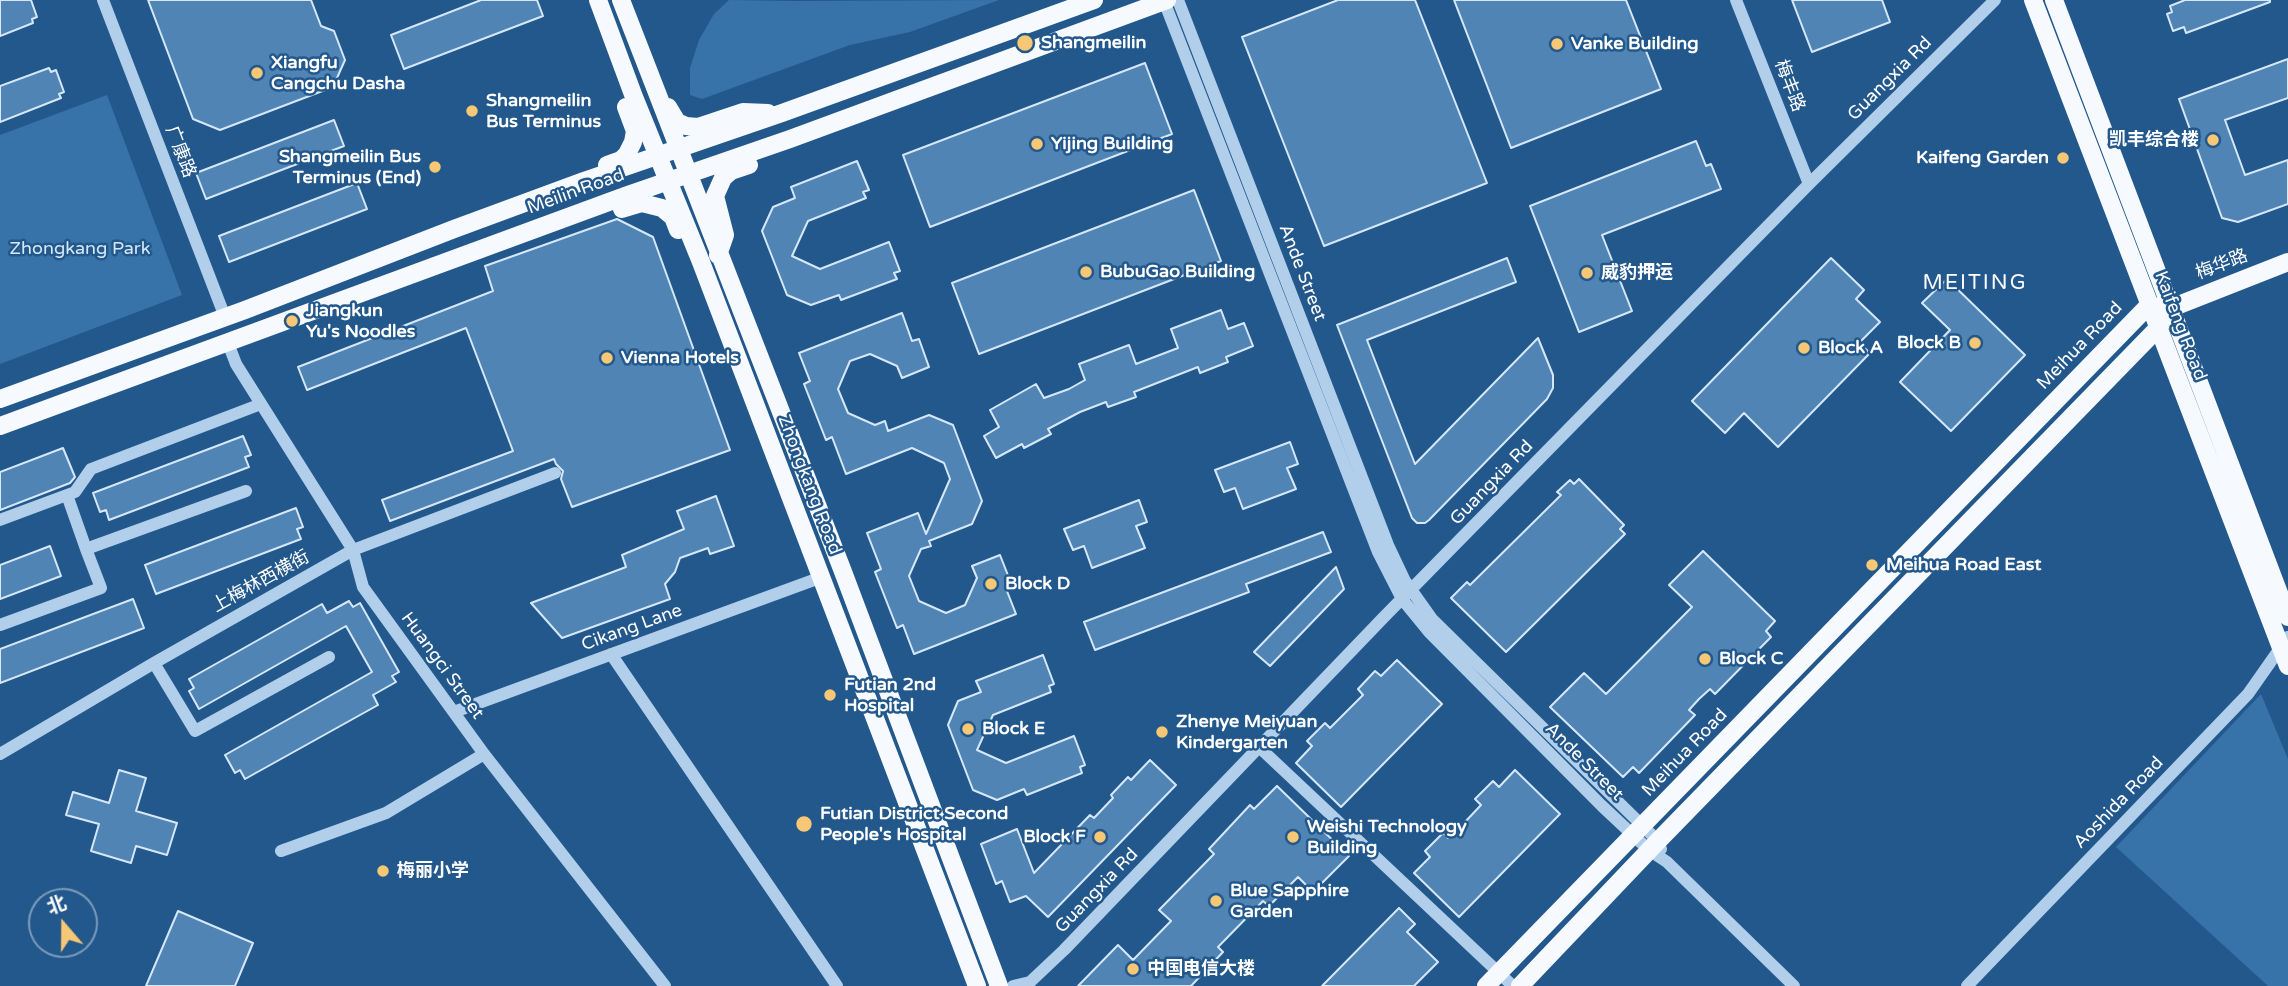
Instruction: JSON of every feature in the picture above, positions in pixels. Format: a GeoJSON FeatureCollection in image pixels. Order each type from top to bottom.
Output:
{"type":"FeatureCollection","features":[{"type":"Feature","properties":{"kind":"main road","name":"Zhongkang Road"},"geometry":{"type":"LineString","coordinates":[[598,0],[701,262],[977,986]]}},
{"type":"Feature","properties":{"kind":"main road","name":"Zhongkang Road"},"geometry":{"type":"LineString","coordinates":[[621,0],[842,569],[999,986]]}},
{"type":"Feature","properties":{"kind":"main road","name":"Meilin Road"},"geometry":{"type":"LineString","coordinates":[[0,399],[584,181],[782,113],[1094,0]]}},
{"type":"Feature","properties":{"kind":"main road","name":"Meilin Road"},"geometry":{"type":"LineString","coordinates":[[0,426],[1170,0]]}},
{"type":"Feature","properties":{"kind":"main road","name":"Kaifeng Road"},"geometry":{"type":"LineString","coordinates":[[2034,0],[2158,327],[2284,642],[2288,666]]}},
{"type":"Feature","properties":{"kind":"main road","name":"Kaifeng Road"},"geometry":{"type":"LineString","coordinates":[[2054,0],[2288,617]]}},
{"type":"Feature","properties":{"kind":"main road"},"geometry":{"type":"LineString","coordinates":[[644,62],[661,89],[672,115],[677,122],[686,126],[698,127],[743,112],[782,113]]}},
{"type":"Feature","properties":{"kind":"main road"},"geometry":{"type":"LineString","coordinates":[[584,181],[599,169],[621,160],[633,142],[635,131],[622,93],[625,69]]}},
{"type":"Feature","properties":{"kind":"main road"},"geometry":{"type":"LineString","coordinates":[[718,255],[725,235],[715,196],[723,178],[758,161],[790,139]]}},
{"type":"Feature","properties":{"kind":"main road"},"geometry":{"type":"LineString","coordinates":[[594,208],[617,211],[642,203],[662,208],[673,218],[686,247],[701,262]]}},
{"type":"Feature","properties":{"kind":"main road","name":"梅华路"},"geometry":{"type":"LineString","coordinates":[[2171,308],[2288,262]]}},
{"type":"Feature","properties":{"kind":"main road","name":"Meihua Road"},"geometry":{"type":"LineString","coordinates":[[1493,980],[2150,304],[2171,308]]}},
{"type":"Feature","properties":{"kind":"main road"},"geometry":{"type":"LineString","coordinates":[[1520,986],[2158,327],[2171,308]]}},
{"type":"Feature","properties":{"kind":"street","name":"广康路"},"geometry":{"type":"LineString","coordinates":[[103,0],[225,317]]}},
{"type":"Feature","properties":{"kind":"street","name":"Ande Street"},"geometry":{"type":"LineString","coordinates":[[1170,0],[1378,552],[1406,594],[1667,862],[1794,986]]}},
{"type":"Feature","properties":{"kind":"street","name":"梅丰路"},"geometry":{"type":"LineString","coordinates":[[1737,0],[1809,184]]}},
{"type":"Feature","properties":{"kind":"street","name":"Guangxia Rd"},"geometry":{"type":"LineString","coordinates":[[1013,986],[1030,982],[1048,966],[1406,594],[1809,184],[1995,0]]}},
{"type":"Feature","properties":{"kind":"street","name":"Huangci Street"},"geometry":{"type":"LineString","coordinates":[[228,343],[236,364],[353,550],[363,587],[484,754],[665,986]]}},
{"type":"Feature","properties":{"kind":"street"},"geometry":{"type":"LineString","coordinates":[[0,520],[75,492],[91,469],[261,404]]}},
{"type":"Feature","properties":{"kind":"street","name":"上梅林西横街"},"geometry":{"type":"LineString","coordinates":[[0,754],[153,663],[353,550],[555,473]]}},
{"type":"Feature","properties":{"kind":"street"},"geometry":{"type":"LineString","coordinates":[[86,549],[246,491]]}},
{"type":"Feature","properties":{"kind":"street"},"geometry":{"type":"LineString","coordinates":[[0,625],[101,588],[67,495]]}},
{"type":"Feature","properties":{"kind":"street","name":"Cikang Lane"},"geometry":{"type":"LineString","coordinates":[[454,712],[822,578]]}},
{"type":"Feature","properties":{"kind":"street","name":"Aoshida Road"},"geometry":{"type":"LineString","coordinates":[[1967,986],[2248,694],[2284,642]]}},
{"type":"Feature","properties":{"kind":"street"},"geometry":{"type":"LineString","coordinates":[[611,654],[837,986]]}},
{"type":"Feature","properties":{"kind":"street"},"geometry":{"type":"LineString","coordinates":[[153,663],[195,731],[328,657]]}},
{"type":"Feature","properties":{"kind":"street"},"geometry":{"type":"LineString","coordinates":[[1260,748],[1493,980],[1513,986]]}},
{"type":"Feature","properties":{"kind":"street"},"geometry":{"type":"LineString","coordinates":[[281,851],[386,813],[484,754]]}},
{"type":"Feature","properties":{"kind":"green space"},"geometry":{"type":"Polygon","coordinates":[[[729,0],[999,0],[910,32],[850,45],[702,99],[690,95],[690,68],[699,40],[714,14],[729,0]]]}},
{"type":"Feature","properties":{"kind":"green space","name":"Zhongkang Park"},"geometry":{"type":"Polygon","coordinates":[[[107,95],[182,295],[0,364],[0,135],[107,95]]]}},
{"type":"Feature","properties":{"kind":"green space"},"geometry":{"type":"Polygon","coordinates":[[[2261,694],[2288,759],[2288,986],[2268,986],[2116,847],[2261,694]]]}},
{"type":"Feature","properties":{"kind":"building"},"geometry":{"type":"Polygon","coordinates":[[[0,0],[31,0],[37,17],[32,19],[33,23],[0,36],[0,0]]]}},
{"type":"Feature","properties":{"kind":"building","name":"Xiangfu Cangchu Dasha"},"geometry":{"type":"Polygon","coordinates":[[[148,0],[311,0],[321,26],[334,31],[345,60],[333,87],[220,130],[193,119],[148,0]]]}},
{"type":"Feature","properties":{"kind":"building"},"geometry":{"type":"Polygon","coordinates":[[[481,0],[537,0],[543,16],[404,69],[391,35],[481,0]]]}},
{"type":"Feature","properties":{"kind":"building"},"geometry":{"type":"Polygon","coordinates":[[[1338,0],[1415,0],[1487,183],[1324,246],[1242,37],[1338,0]]]}},
{"type":"Feature","properties":{"kind":"building","name":"Vanke Building"},"geometry":{"type":"Polygon","coordinates":[[[1454,0],[1626,0],[1661,89],[1511,148],[1454,0]]]}},
{"type":"Feature","properties":{"kind":"building"},"geometry":{"type":"Polygon","coordinates":[[[1792,0],[1882,0],[1890,22],[1812,52],[1792,0]]]}},
{"type":"Feature","properties":{"kind":"building"},"geometry":{"type":"Polygon","coordinates":[[[2185,0],[2270,2],[2186,33],[2184,27],[2173,31],[2167,14],[2172,12],[2170,6],[2185,0]]]}},
{"type":"Feature","properties":{"kind":"building","name":"凯丰综合楼"},"geometry":{"type":"Polygon","coordinates":[[[2288,59],[2288,98],[2225,120],[2245,175],[2288,160],[2288,204],[2238,222],[2222,218],[2179,99],[2288,59]]]}},
{"type":"Feature","properties":{"kind":"building","name":"Yijing Building"},"geometry":{"type":"Polygon","coordinates":[[[1145,63],[1172,134],[930,227],[903,155],[1145,63]]]}},
{"type":"Feature","properties":{"kind":"building"},"geometry":{"type":"Polygon","coordinates":[[[49,68],[51,72],[56,70],[64,92],[59,94],[61,98],[0,122],[0,86],[49,68]]]}},
{"type":"Feature","properties":{"kind":"building"},"geometry":{"type":"Polygon","coordinates":[[[334,120],[344,146],[206,199],[196,173],[334,120]]]}},
{"type":"Feature","properties":{"kind":"building","name":"威豹押运"},"geometry":{"type":"Polygon","coordinates":[[[1696,141],[1706,166],[1711,164],[1721,189],[1602,235],[1632,311],[1579,332],[1530,206],[1696,141]]]}},
{"type":"Feature","properties":{"kind":"building"},"geometry":{"type":"Polygon","coordinates":[[[857,161],[869,190],[863,192],[866,198],[808,221],[792,256],[820,269],[889,242],[900,271],[894,273],[897,279],[841,300],[839,295],[811,305],[787,295],[762,231],[773,207],[795,198],[791,187],[857,161]]]}},
{"type":"Feature","properties":{"kind":"building"},"geometry":{"type":"Polygon","coordinates":[[[357,183],[367,209],[229,262],[219,236],[357,183]]]}},
{"type":"Feature","properties":{"kind":"building","name":"BubuGao Building"},"geometry":{"type":"Polygon","coordinates":[[[1194,190],[1221,261],[979,354],[952,283],[1194,190]]]}},
{"type":"Feature","properties":{"kind":"building","name":"Vienna Hotels"},"geometry":{"type":"Polygon","coordinates":[[[617,219],[653,237],[730,450],[572,507],[561,479],[563,471],[554,459],[390,521],[382,500],[513,451],[466,328],[307,390],[298,367],[493,291],[485,266],[617,219]]]}},
{"type":"Feature","properties":{"kind":"building"},"geometry":{"type":"Polygon","coordinates":[[[1507,258],[1516,282],[1367,340],[1415,464],[1538,338],[1553,375],[1553,388],[1547,399],[1429,520],[1417,523],[1412,518],[1337,325],[1507,258]]]}},
{"type":"Feature","properties":{"kind":"building","name":"Block A"},"geometry":{"type":"Polygon","coordinates":[[[1831,258],[1864,290],[1856,299],[1880,322],[1859,343],[1870,353],[1778,447],[1744,413],[1725,433],[1692,401],[1831,258]]]}},
{"type":"Feature","properties":{"kind":"building","name":"Block B"},"geometry":{"type":"Polygon","coordinates":[[[1947,279],[2025,355],[1951,431],[1900,382],[1950,330],[1922,303],[1947,279]]]}},
{"type":"Feature","properties":{"kind":"building"},"geometry":{"type":"Polygon","coordinates":[[[1221,310],[1228,329],[1244,323],[1253,346],[1226,357],[1228,362],[1200,373],[1198,367],[1134,392],[1136,397],[1108,407],[1106,402],[1080,412],[1048,429],[1051,434],[1024,448],[1022,444],[996,458],[984,436],[999,427],[990,410],[1036,384],[1044,398],[1069,389],[1085,380],[1079,364],[1129,345],[1136,364],[1178,348],[1171,329],[1221,310]]]}},
{"type":"Feature","properties":{"kind":"building"},"geometry":{"type":"Polygon","coordinates":[[[902,313],[912,341],[919,339],[929,367],[902,378],[897,366],[870,354],[850,361],[838,389],[848,413],[875,425],[885,421],[888,431],[929,415],[953,425],[982,501],[972,524],[929,541],[931,546],[921,549],[909,576],[919,601],[946,613],[965,605],[977,578],[972,566],[1000,555],[1011,583],[1005,586],[1016,614],[914,654],[903,625],[897,628],[875,572],[881,569],[867,533],[918,513],[926,534],[950,479],[944,463],[912,448],[846,474],[832,437],[826,440],[804,384],[810,381],[799,353],[902,313]]]}},
{"type":"Feature","properties":{"kind":"building"},"geometry":{"type":"Polygon","coordinates":[[[243,436],[251,455],[245,457],[249,467],[109,520],[106,510],[100,512],[93,493],[243,436]]]}},
{"type":"Feature","properties":{"kind":"building"},"geometry":{"type":"Polygon","coordinates":[[[1290,442],[1298,464],[1287,468],[1296,489],[1243,509],[1235,488],[1224,492],[1215,470],[1290,442]]]}},
{"type":"Feature","properties":{"kind":"building"},"geometry":{"type":"Polygon","coordinates":[[[63,448],[75,477],[70,483],[0,510],[0,472],[63,448]]]}},
{"type":"Feature","properties":{"kind":"building"},"geometry":{"type":"Polygon","coordinates":[[[1579,479],[1624,525],[1620,529],[1625,534],[1506,652],[1451,598],[1467,582],[1470,585],[1561,495],[1557,492],[1570,480],[1574,484],[1579,479]]]}},
{"type":"Feature","properties":{"kind":"building"},"geometry":{"type":"Polygon","coordinates":[[[716,496],[734,546],[710,554],[708,548],[680,558],[675,572],[665,584],[670,599],[562,638],[531,603],[626,567],[622,555],[684,529],[677,511],[716,496]]]}},
{"type":"Feature","properties":{"kind":"building"},"geometry":{"type":"Polygon","coordinates":[[[1139,500],[1147,522],[1136,526],[1145,548],[1092,568],[1084,546],[1073,550],[1064,529],[1139,500]]]}},
{"type":"Feature","properties":{"kind":"building"},"geometry":{"type":"Polygon","coordinates":[[[296,508],[303,527],[297,529],[301,539],[156,594],[145,565],[296,508]]]}},
{"type":"Feature","properties":{"kind":"building"},"geometry":{"type":"Polygon","coordinates":[[[1323,532],[1331,552],[1246,584],[1249,592],[1095,650],[1084,622],[1323,532]]]}},
{"type":"Feature","properties":{"kind":"building"},"geometry":{"type":"Polygon","coordinates":[[[50,546],[61,576],[0,599],[0,565],[50,546]]]}},
{"type":"Feature","properties":{"kind":"building"},"geometry":{"type":"Polygon","coordinates":[[[1703,551],[1775,621],[1766,631],[1771,637],[1715,694],[1710,689],[1699,699],[1689,710],[1695,715],[1639,773],[1633,767],[1623,777],[1550,707],[1584,673],[1606,694],[1692,607],[1669,585],[1703,551]]]}},
{"type":"Feature","properties":{"kind":"building"},"geometry":{"type":"Polygon","coordinates":[[[1336,567],[1344,589],[1270,666],[1254,652],[1336,567]]]}},
{"type":"Feature","properties":{"kind":"building"},"geometry":{"type":"Polygon","coordinates":[[[133,599],[144,628],[0,683],[0,649],[133,599]]]}},
{"type":"Feature","properties":{"kind":"building"},"geometry":{"type":"Polygon","coordinates":[[[349,601],[353,607],[360,603],[399,672],[392,676],[396,682],[373,695],[378,705],[245,779],[240,770],[235,773],[225,755],[372,672],[346,626],[199,709],[189,691],[194,688],[189,679],[322,604],[327,613],[349,601]]]}},
{"type":"Feature","properties":{"kind":"building","name":"Block E"},"geometry":{"type":"Polygon","coordinates":[[[1043,655],[1054,684],[1049,686],[1051,692],[993,715],[977,750],[1006,763],[1074,736],[1085,765],[1080,767],[1082,773],[1027,795],[1024,789],[997,800],[973,790],[948,725],[958,701],[981,692],[976,681],[1043,655]]]}},
{"type":"Feature","properties":{"kind":"building"},"geometry":{"type":"Polygon","coordinates":[[[1397,660],[1442,704],[1341,807],[1296,763],[1312,746],[1307,741],[1325,723],[1330,728],[1363,695],[1358,689],[1375,671],[1381,676],[1397,660]]]}},
{"type":"Feature","properties":{"kind":"building","name":"Block F"},"geometry":{"type":"Polygon","coordinates":[[[1150,760],[1176,785],[1048,917],[1026,896],[1010,902],[1002,881],[996,884],[981,844],[1017,829],[1034,873],[1090,815],[1094,818],[1128,777],[1131,780],[1150,760]]]}},
{"type":"Feature","properties":{"kind":"building"},"geometry":{"type":"Polygon","coordinates":[[[119,770],[146,778],[136,811],[177,823],[167,855],[136,846],[131,863],[91,851],[99,824],[66,815],[73,792],[109,803],[119,770]]]}},
{"type":"Feature","properties":{"kind":"building"},"geometry":{"type":"Polygon","coordinates":[[[1515,770],[1560,814],[1459,917],[1414,873],[1430,857],[1425,851],[1443,833],[1448,838],[1481,805],[1475,799],[1493,781],[1499,787],[1515,770]]]}},
{"type":"Feature","properties":{"kind":"building"},"geometry":{"type":"Polygon","coordinates":[[[1277,786],[1349,856],[1313,892],[1298,877],[1269,906],[1263,901],[1218,947],[1223,952],[1191,986],[1078,986],[1118,945],[1133,960],[1171,921],[1159,910],[1214,854],[1209,849],[1250,805],[1254,809],[1277,786]]]}},
{"type":"Feature","properties":{"kind":"building"},"geometry":{"type":"Polygon","coordinates":[[[1399,908],[1415,924],[1407,932],[1438,962],[1414,986],[1322,986],[1399,908]]]}},
{"type":"Feature","properties":{"kind":"building"},"geometry":{"type":"Polygon","coordinates":[[[178,911],[253,943],[235,986],[146,986],[178,911]]]}},
{"type":"Feature","properties":{"kind":"place","name":"Shangmeilin"},"geometry":{"type":"Point","coordinates":[1025,43]}},
{"type":"Feature","properties":{"kind":"place","name":"Vanke Building"},"geometry":{"type":"Point","coordinates":[1557,44]}},
{"type":"Feature","properties":{"kind":"place","name":"Xiangfu Cangchu Dasha"},"geometry":{"type":"Point","coordinates":[257,73]}},
{"type":"Feature","properties":{"kind":"place","name":"Shangmeilin Bus Terminus"},"geometry":{"type":"Point","coordinates":[472,111]}},
{"type":"Feature","properties":{"kind":"place","name":"凯丰综合楼"},"geometry":{"type":"Point","coordinates":[2213,140]}},
{"type":"Feature","properties":{"kind":"place","name":"Yijing Building"},"geometry":{"type":"Point","coordinates":[1037,144]}},
{"type":"Feature","properties":{"kind":"place","name":"Kaifeng Garden"},"geometry":{"type":"Point","coordinates":[2063,158]}},
{"type":"Feature","properties":{"kind":"place","name":"Shangmeilin Bus Terminus (End)"},"geometry":{"type":"Point","coordinates":[435,167]}},
{"type":"Feature","properties":{"kind":"place","name":"BubuGao Building"},"geometry":{"type":"Point","coordinates":[1086,272]}},
{"type":"Feature","properties":{"kind":"place","name":"威豹押运"},"geometry":{"type":"Point","coordinates":[1587,273]}},
{"type":"Feature","properties":{"kind":"place","name":"Jiangkun Yu's Noodles"},"geometry":{"type":"Point","coordinates":[292,321]}},
{"type":"Feature","properties":{"kind":"place","name":"Block B"},"geometry":{"type":"Point","coordinates":[1975,343]}},
{"type":"Feature","properties":{"kind":"place","name":"Block A"},"geometry":{"type":"Point","coordinates":[1804,348]}},
{"type":"Feature","properties":{"kind":"place","name":"Vienna Hotels"},"geometry":{"type":"Point","coordinates":[607,358]}},
{"type":"Feature","properties":{"kind":"place","name":"Meihua Road East"},"geometry":{"type":"Point","coordinates":[1872,565]}},
{"type":"Feature","properties":{"kind":"place","name":"Block D"},"geometry":{"type":"Point","coordinates":[991,584]}},
{"type":"Feature","properties":{"kind":"place","name":"Block C"},"geometry":{"type":"Point","coordinates":[1705,659]}},
{"type":"Feature","properties":{"kind":"place","name":"Futian 2nd Hospital"},"geometry":{"type":"Point","coordinates":[830,695]}},
{"type":"Feature","properties":{"kind":"place","name":"Block E"},"geometry":{"type":"Point","coordinates":[968,729]}},
{"type":"Feature","properties":{"kind":"place","name":"Zhenye Meiyuan Kindergarten"},"geometry":{"type":"Point","coordinates":[1162,732]}},
{"type":"Feature","properties":{"kind":"place","name":"Futian District Second People's Hospital"},"geometry":{"type":"Point","coordinates":[804,824]}},
{"type":"Feature","properties":{"kind":"place","name":"Block F"},"geometry":{"type":"Point","coordinates":[1100,837]}},
{"type":"Feature","properties":{"kind":"place","name":"Weishi Technology Building"},"geometry":{"type":"Point","coordinates":[1293,837]}},
{"type":"Feature","properties":{"kind":"place","name":"梅丽小学"},"geometry":{"type":"Point","coordinates":[383,871]}},
{"type":"Feature","properties":{"kind":"place","name":"Blue Sapphire Garden"},"geometry":{"type":"Point","coordinates":[1216,901]}},
{"type":"Feature","properties":{"kind":"place","name":"中国电信大楼"},"geometry":{"type":"Point","coordinates":[1133,969]}},
{"type":"Feature","properties":{"kind":"district","name":"MEITING"},"geometry":{"type":"Point","coordinates":[1975,283]}}]}
